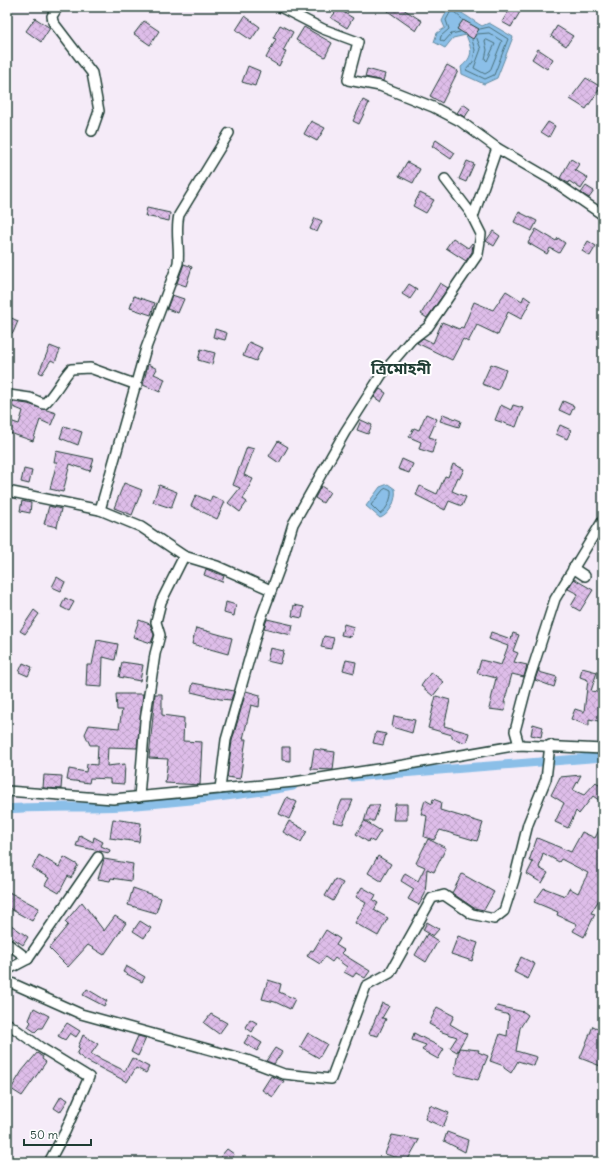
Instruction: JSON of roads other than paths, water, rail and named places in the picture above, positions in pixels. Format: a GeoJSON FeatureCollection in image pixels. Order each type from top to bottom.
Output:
{"type":"FeatureCollection","features":[{"type":"Feature","properties":{"kind":"street"},"geometry":{"type":"LineString","coordinates":[[58,7],[52,16],[53,22],[92,73],[99,111],[92,131]]}},
{"type":"Feature","properties":{"kind":"street"},"geometry":{"type":"LineString","coordinates":[[280,7],[323,29],[358,42],[348,80],[380,86],[433,107],[460,121],[496,148],[552,180],[603,215]]}},
{"type":"Feature","properties":{"kind":"street"},"geometry":{"type":"LineString","coordinates":[[100,510],[137,385],[146,348],[178,263],[178,215],[229,133]]}},
{"type":"Feature","properties":{"kind":"street"},"geometry":{"type":"LineString","coordinates":[[473,217],[496,148]]}},
{"type":"Feature","properties":{"kind":"street"},"geometry":{"type":"LineString","coordinates":[[220,789],[226,740],[260,621],[296,517],[363,403],[390,363],[411,340],[428,326],[478,254],[482,234],[473,217],[445,179]]}},
{"type":"Feature","properties":{"kind":"street"},"geometry":{"type":"LineString","coordinates":[[7,401],[9,395],[30,398],[44,404],[52,397],[62,379],[71,369],[90,368],[137,385]]}},
{"type":"Feature","properties":{"kind":"street"},"geometry":{"type":"LineString","coordinates":[[7,491],[100,510],[141,527],[184,556],[217,566],[271,590]]}},
{"type":"Feature","properties":{"kind":"street"},"geometry":{"type":"LineString","coordinates":[[519,744],[515,731],[549,612],[559,590],[603,520]]}},
{"type":"Feature","properties":{"kind":"street"},"geometry":{"type":"LineString","coordinates":[[139,797],[145,722],[154,660],[160,635],[156,622],[162,602],[184,556]]}},
{"type":"Feature","properties":{"kind":"street"},"geometry":{"type":"LineString","coordinates":[[573,568],[585,576]]}},
{"type":"Feature","properties":{"kind":"street"},"geometry":{"type":"LineString","coordinates":[[7,791],[113,799],[294,782],[404,765],[519,744],[550,748],[603,749]]}},
{"type":"Feature","properties":{"kind":"street"},"geometry":{"type":"LineString","coordinates":[[7,981],[81,1014],[247,1060],[284,1074],[331,1079],[366,986],[390,973],[432,898],[444,896],[472,914],[494,919],[504,911],[514,880],[528,824],[546,779],[550,748]]}},
{"type":"Feature","properties":{"kind":"street"},"geometry":{"type":"LineString","coordinates":[[7,970],[28,959],[98,857]]}},
{"type":"Feature","properties":{"kind":"street"},"geometry":{"type":"LineString","coordinates":[[7,943],[28,959]]}},
{"type":"Feature","properties":{"kind":"street"},"geometry":{"type":"LineString","coordinates":[[7,1023],[40,1047],[89,1077],[65,1132],[49,1162]]}},
{"type":"Feature","properties":{"kind":"water"},"geometry":{"type":"Polygon","coordinates":[[[449,7],[482,26],[489,23],[513,37],[497,78],[484,84],[462,74],[461,67],[470,56],[471,52],[466,35],[453,38],[445,48],[434,42],[437,33],[445,28],[442,21],[449,7]]]}},
{"type":"Feature","properties":{"kind":"water"},"geometry":{"type":"Polygon","coordinates":[[[388,484],[395,489],[394,502],[387,514],[380,518],[366,506],[380,487],[388,484]]]}},
{"type":"Feature","properties":{"kind":"waterway"},"geometry":{"type":"LineString","coordinates":[[351,777],[603,757]]}},
{"type":"Feature","properties":{"kind":"waterway"},"geometry":{"type":"LineString","coordinates":[[7,809],[108,807],[187,801],[293,786]]}},
{"type":"Feature","properties":{"kind":"district","name":"ত্রিমোহনী"},"geometry":{"type":"Point","coordinates":[401,368]}}]}
